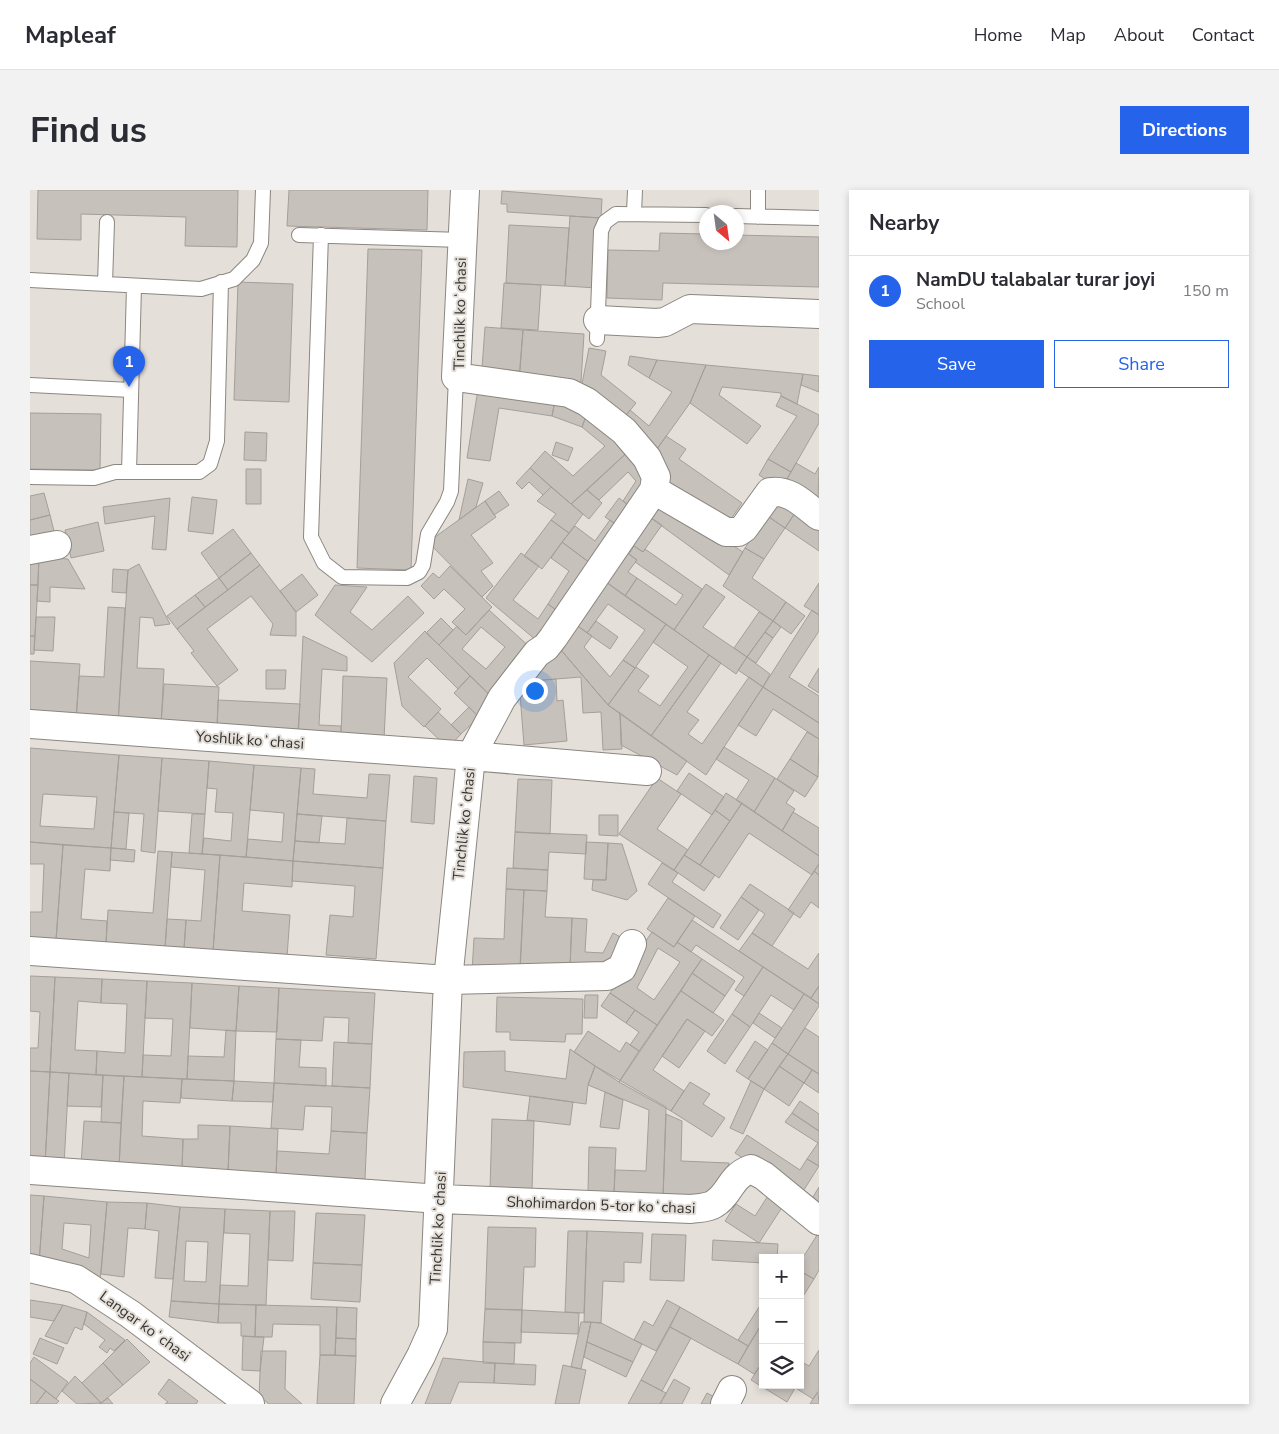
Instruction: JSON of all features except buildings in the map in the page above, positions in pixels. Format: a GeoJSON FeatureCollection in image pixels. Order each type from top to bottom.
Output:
{"type":"FeatureCollection","features":[{"type":"Feature","properties":{"kind":"street","name":"Tinchlik koʻchasi"},"geometry":{"type":"LineString","coordinates":[[395,1404],[433,1329],[448,980],[471,756],[502,698],[537,653],[553,638],[654,490],[656,477],[647,458],[624,431],[587,402],[569,393],[456,377],[465,190]]}},
{"type":"Feature","properties":{"kind":"street"},"geometry":{"type":"LineString","coordinates":[[597,329],[665,322],[690,309],[819,314]]}},
{"type":"Feature","properties":{"kind":"street"},"geometry":{"type":"LineString","coordinates":[[654,490],[726,532],[738,532],[744,528],[770,492],[778,491],[790,494],[819,516]]}},
{"type":"Feature","properties":{"kind":"street"},"geometry":{"type":"LineString","coordinates":[[30,550],[57,545]]}},
{"type":"Feature","properties":{"kind":"street","name":"Yoshlik koʻchasi"},"geometry":{"type":"LineString","coordinates":[[30,724],[471,756],[648,771]]}},
{"type":"Feature","properties":{"kind":"street"},"geometry":{"type":"LineString","coordinates":[[30,951],[448,980],[607,976],[622,968],[632,944]]}},
{"type":"Feature","properties":{"kind":"street"},"geometry":{"type":"LineString","coordinates":[[30,1170],[440,1200]]}},
{"type":"Feature","properties":{"kind":"street","name":"Shohimardon 5-tor koʻchasi"},"geometry":{"type":"LineString","coordinates":[[440,1200],[691,1209],[712,1206],[740,1174],[751,1170],[764,1176],[819,1221]]}},
{"type":"Feature","properties":{"kind":"street","name":"Langar koʻchasi"},"geometry":{"type":"LineString","coordinates":[[30,1268],[76,1279],[130,1314],[250,1404]]}},
{"type":"Feature","properties":{"kind":"lane"},"geometry":{"type":"LineString","coordinates":[[30,280],[201,289],[234,279],[253,260],[261,243],[263,190]]}},
{"type":"Feature","properties":{"kind":"lane"},"geometry":{"type":"LineString","coordinates":[[634,213],[635,190]]}},
{"type":"Feature","properties":{"kind":"lane"},"geometry":{"type":"LineString","coordinates":[[758,190],[758,217]]}},
{"type":"Feature","properties":{"kind":"lane"},"geometry":{"type":"LineString","coordinates":[[597,329],[601,231],[605,222],[616,214],[699,215]]}},
{"type":"Feature","properties":{"kind":"lane"},"geometry":{"type":"LineString","coordinates":[[744,216],[819,218]]}},
{"type":"Feature","properties":{"kind":"lane"},"geometry":{"type":"LineString","coordinates":[[105,284],[107,222]]}},
{"type":"Feature","properties":{"kind":"lane"},"geometry":{"type":"LineString","coordinates":[[299,235],[462,240]]}},
{"type":"Feature","properties":{"kind":"lane"},"geometry":{"type":"LineString","coordinates":[[320,235],[311,537],[324,563],[342,577],[406,578],[419,572],[423,565],[428,534],[447,502],[451,491],[456,377]]}},
{"type":"Feature","properties":{"kind":"lane"},"geometry":{"type":"LineString","coordinates":[[30,477],[94,478],[106,474],[129,472],[199,472],[210,464],[217,441],[221,282]]}},
{"type":"Feature","properties":{"kind":"lane"},"geometry":{"type":"LineString","coordinates":[[129,472],[134,286]]}},
{"type":"Feature","properties":{"kind":"lane"},"geometry":{"type":"LineString","coordinates":[[30,385],[131,390]]}},
{"type":"Feature","properties":{"kind":"place","name":"NamDU talabalar turar joyi"},"geometry":{"type":"Point","coordinates":[129,387]}}]}
